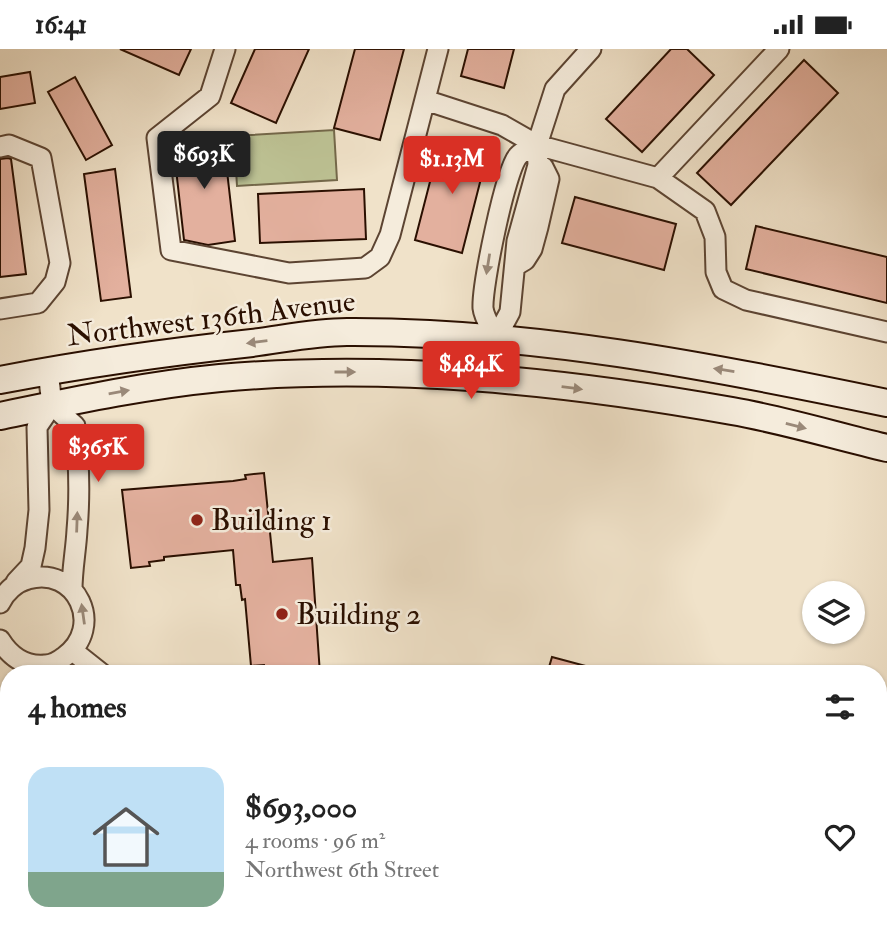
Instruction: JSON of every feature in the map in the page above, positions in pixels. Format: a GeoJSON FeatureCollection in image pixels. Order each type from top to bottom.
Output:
{"type":"FeatureCollection","features":[{"type":"Feature","properties":{"kind":"street"},"geometry":{"type":"LineString","coordinates":[[225,49],[210,96],[156,138],[171,250],[289,274],[365,268],[380,257],[390,235],[438,49]]}},
{"type":"Feature","properties":{"kind":"street"},"geometry":{"type":"LineString","coordinates":[[488,378],[496,338],[510,312],[517,241],[538,165],[537,145],[555,89],[591,49]]}},
{"type":"Feature","properties":{"kind":"street"},"geometry":{"type":"LineString","coordinates":[[658,178],[779,49]]}},
{"type":"Feature","properties":{"kind":"street"},"geometry":{"type":"LineString","coordinates":[[425,100],[502,125],[537,145],[658,178],[705,211],[715,237],[716,272],[723,289],[746,300],[887,332]]}},
{"type":"Feature","properties":{"kind":"street"},"geometry":{"type":"LineString","coordinates":[[0,147],[9,145],[41,157],[60,263],[55,282],[38,303],[0,309]]}},
{"type":"Feature","properties":{"kind":"street"},"geometry":{"type":"LineString","coordinates":[[496,338],[483,310],[490,252],[503,198],[518,156],[537,145]]}},
{"type":"Feature","properties":{"kind":"street"},"geometry":{"type":"LineString","coordinates":[[515,266],[525,260],[532,249],[549,179],[543,167],[538,165]]}},
{"type":"Feature","properties":{"kind":"street"},"geometry":{"type":"LineString","coordinates":[[503,198],[527,203]]}},
{"type":"Feature","properties":{"kind":"street","name":"Northwest 136th Avenue"},"geometry":{"type":"LineString","coordinates":[[0,380],[215,347],[344,332],[496,338],[742,372],[887,403]]}},
{"type":"Feature","properties":{"kind":"street"},"geometry":{"type":"LineString","coordinates":[[48,371],[52,405],[75,426],[78,449],[77,530],[72,590]]}},
{"type":"Feature","properties":{"kind":"street","name":"Northwest 136th Avenue"},"geometry":{"type":"LineString","coordinates":[[0,417],[127,391],[219,378],[346,372],[488,378],[624,394],[734,411],[887,448]]}},
{"type":"Feature","properties":{"kind":"street"},"geometry":{"type":"LineString","coordinates":[[6,595],[31,566],[39,510],[37,427],[52,405]]}},
{"type":"Feature","properties":{"kind":"street"},"geometry":{"type":"LineString","coordinates":[[6,595],[24,580],[38,576],[52,578],[72,590],[80,601],[85,623],[82,637],[73,651],[49,665]]}},
{"type":"Feature","properties":{"kind":"street"},"geometry":{"type":"LineString","coordinates":[[0,640],[20,661],[31,665]]}},
{"type":"Feature","properties":{"kind":"street"},"geometry":{"type":"LineString","coordinates":[[73,651],[91,665]]}},
{"type":"Feature","properties":{"kind":"green space"},"geometry":{"type":"Polygon","coordinates":[[[334,130],[337,180],[237,186],[234,136],[334,130]]]}},
{"type":"Feature","properties":{"kind":"building"},"geometry":{"type":"Polygon","coordinates":[[[120,49],[191,49],[179,75],[120,49]]]}},
{"type":"Feature","properties":{"kind":"building"},"geometry":{"type":"Polygon","coordinates":[[[255,49],[309,49],[276,123],[231,103],[255,49]]]}},
{"type":"Feature","properties":{"kind":"building"},"geometry":{"type":"Polygon","coordinates":[[[355,49],[404,49],[380,140],[334,128],[355,49]]]}},
{"type":"Feature","properties":{"kind":"building"},"geometry":{"type":"Polygon","coordinates":[[[468,49],[514,49],[504,88],[461,76],[468,49]]]}},
{"type":"Feature","properties":{"kind":"building"},"geometry":{"type":"Polygon","coordinates":[[[671,49],[687,49],[714,75],[642,152],[606,119],[671,49]]]}},
{"type":"Feature","properties":{"kind":"building"},"geometry":{"type":"Polygon","coordinates":[[[804,60],[838,93],[731,205],[697,173],[804,60]]]}},
{"type":"Feature","properties":{"kind":"building"},"geometry":{"type":"Polygon","coordinates":[[[30,72],[35,103],[0,109],[0,77],[30,72]]]}},
{"type":"Feature","properties":{"kind":"building"},"geometry":{"type":"Polygon","coordinates":[[[75,77],[112,145],[86,160],[48,92],[75,77]]]}},
{"type":"Feature","properties":{"kind":"building"},"geometry":{"type":"Polygon","coordinates":[[[223,136],[235,241],[208,245],[184,240],[173,142],[223,136]]]}},
{"type":"Feature","properties":{"kind":"building"},"geometry":{"type":"Polygon","coordinates":[[[441,139],[488,151],[462,253],[415,240],[441,139]]]}},
{"type":"Feature","properties":{"kind":"building"},"geometry":{"type":"Polygon","coordinates":[[[0,159],[11,159],[26,274],[0,277],[0,159]]]}},
{"type":"Feature","properties":{"kind":"building"},"geometry":{"type":"Polygon","coordinates":[[[115,169],[131,297],[101,301],[84,174],[115,169]]]}},
{"type":"Feature","properties":{"kind":"building"},"geometry":{"type":"Polygon","coordinates":[[[364,189],[366,239],[260,243],[258,194],[364,189]]]}},
{"type":"Feature","properties":{"kind":"building"},"geometry":{"type":"Polygon","coordinates":[[[575,197],[676,224],[664,270],[562,243],[575,197]]]}},
{"type":"Feature","properties":{"kind":"building"},"geometry":{"type":"Polygon","coordinates":[[[756,226],[887,257],[887,303],[746,269],[756,226]]]}},
{"type":"Feature","properties":{"kind":"building"},"geometry":{"type":"Polygon","coordinates":[[[264,473],[273,562],[312,558],[319,665],[251,665],[245,599],[242,600],[240,585],[236,585],[233,550],[164,557],[164,560],[149,562],[150,566],[131,568],[122,490],[233,481],[246,479],[245,475],[264,473]]]}},
{"type":"Feature","properties":{"kind":"building"},"geometry":{"type":"Polygon","coordinates":[[[552,657],[582,665],[550,665],[552,657]]]}},
{"type":"Feature","properties":{"kind":"place","name":"Building 1"},"geometry":{"type":"Point","coordinates":[197,520]}},
{"type":"Feature","properties":{"kind":"place","name":"Building 2"},"geometry":{"type":"Point","coordinates":[282,614]}}]}
